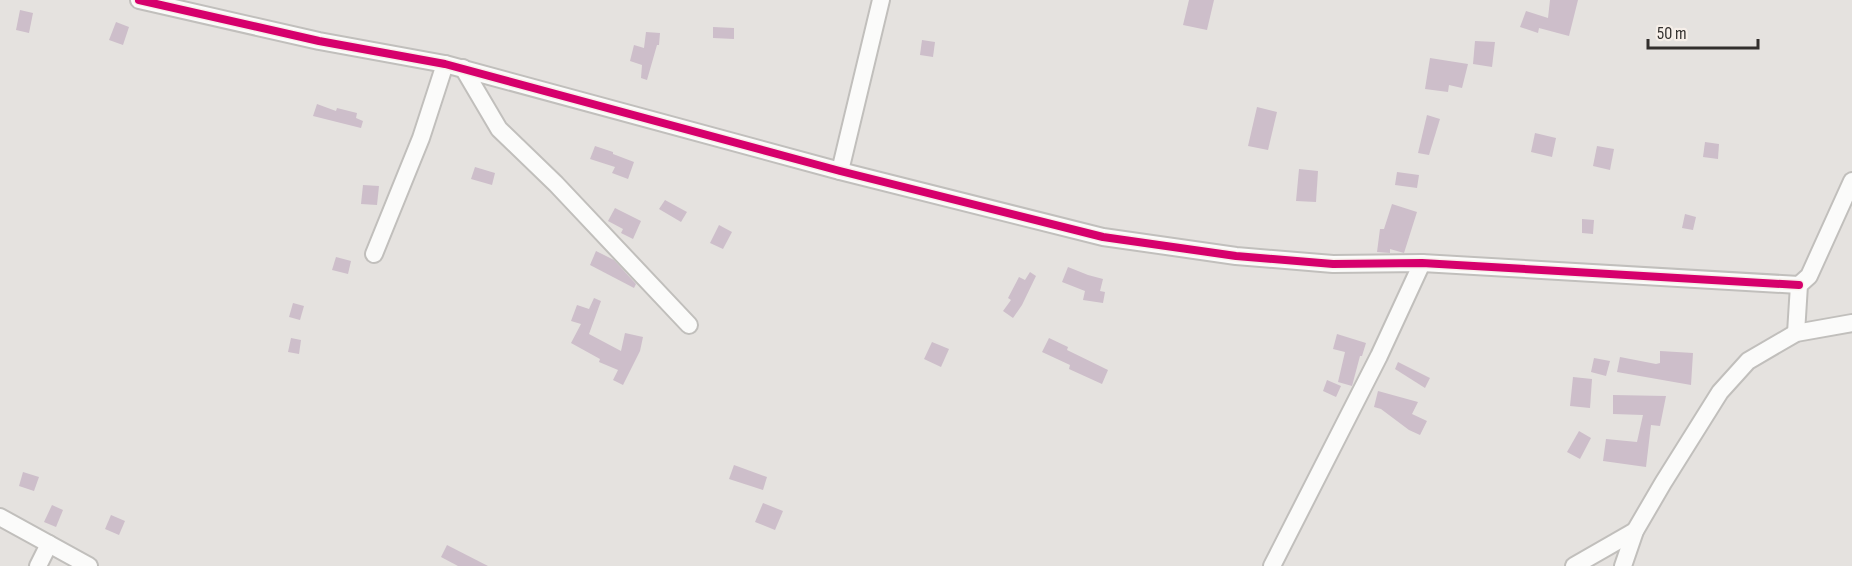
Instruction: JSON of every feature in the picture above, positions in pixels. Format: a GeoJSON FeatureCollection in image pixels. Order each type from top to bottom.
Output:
{"type":"FeatureCollection","features":[{"type":"Feature","properties":{"kind":"street"},"geometry":{"type":"LineString","coordinates":[[139,0],[319,41],[463,68],[840,171],[1103,237],[1258,258],[1333,264],[1422,263],[1799,285]]}},
{"type":"Feature","properties":{"kind":"street"},"geometry":{"type":"LineString","coordinates":[[840,171],[881,0]]}},
{"type":"Feature","properties":{"kind":"street"},"geometry":{"type":"LineString","coordinates":[[374,254],[421,138],[445,64]]}},
{"type":"Feature","properties":{"kind":"street"},"geometry":{"type":"LineString","coordinates":[[463,68],[499,129],[556,184],[689,325]]}},
{"type":"Feature","properties":{"kind":"street"},"geometry":{"type":"LineString","coordinates":[[1796,333],[1799,285],[1809,276],[1852,182]]}},
{"type":"Feature","properties":{"kind":"street"},"geometry":{"type":"LineString","coordinates":[[1272,566],[1379,356],[1422,263]]}},
{"type":"Feature","properties":{"kind":"street"},"geometry":{"type":"LineString","coordinates":[[1623,566],[1635,531],[1720,392],[1748,361],[1796,333],[1852,323]]}},
{"type":"Feature","properties":{"kind":"street"},"geometry":{"type":"LineString","coordinates":[[0,517],[89,566]]}},
{"type":"Feature","properties":{"kind":"street"},"geometry":{"type":"LineString","coordinates":[[1574,566],[1635,531]]}},
{"type":"Feature","properties":{"kind":"street"},"geometry":{"type":"LineString","coordinates":[[38,566],[49,544]]}},
{"type":"Feature","properties":{"kind":"building"},"geometry":{"type":"Polygon","coordinates":[[[1189,0],[1214,0],[1207,30],[1183,25],[1189,0]]]}},
{"type":"Feature","properties":{"kind":"building"},"geometry":{"type":"Polygon","coordinates":[[[1550,0],[1578,0],[1569,36],[1539,28],[1538,33],[1520,27],[1526,11],[1548,18],[1550,0]]]}},
{"type":"Feature","properties":{"kind":"building"},"geometry":{"type":"Polygon","coordinates":[[[20,10],[33,13],[29,33],[16,30],[20,10]]]}},
{"type":"Feature","properties":{"kind":"building"},"geometry":{"type":"Polygon","coordinates":[[[116,22],[129,27],[123,45],[109,40],[116,22]]]}},
{"type":"Feature","properties":{"kind":"building"},"geometry":{"type":"Polygon","coordinates":[[[713,27],[734,28],[734,39],[713,38],[713,27]]]}},
{"type":"Feature","properties":{"kind":"building"},"geometry":{"type":"Polygon","coordinates":[[[646,32],[660,33],[659,45],[657,45],[647,80],[641,78],[642,65],[630,61],[634,45],[644,48],[646,32]]]}},
{"type":"Feature","properties":{"kind":"building"},"geometry":{"type":"Polygon","coordinates":[[[922,40],[935,42],[933,57],[920,55],[922,40]]]}},
{"type":"Feature","properties":{"kind":"building"},"geometry":{"type":"Polygon","coordinates":[[[1475,41],[1495,42],[1492,67],[1473,64],[1475,41]]]}},
{"type":"Feature","properties":{"kind":"building"},"geometry":{"type":"Polygon","coordinates":[[[1430,58],[1468,64],[1462,88],[1449,85],[1448,92],[1425,89],[1430,58]]]}},
{"type":"Feature","properties":{"kind":"building"},"geometry":{"type":"Polygon","coordinates":[[[317,104],[336,111],[337,108],[357,113],[356,118],[363,121],[361,128],[313,116],[317,104]]]}},
{"type":"Feature","properties":{"kind":"building"},"geometry":{"type":"Polygon","coordinates":[[[1257,107],[1277,112],[1268,150],[1248,146],[1257,107]]]}},
{"type":"Feature","properties":{"kind":"building"},"geometry":{"type":"Polygon","coordinates":[[[1427,115],[1440,119],[1429,155],[1418,153],[1427,115]]]}},
{"type":"Feature","properties":{"kind":"building"},"geometry":{"type":"Polygon","coordinates":[[[1535,133],[1556,138],[1552,157],[1531,152],[1535,133]]]}},
{"type":"Feature","properties":{"kind":"building"},"geometry":{"type":"Polygon","coordinates":[[[1705,142],[1719,144],[1718,159],[1703,157],[1705,142]]]}},
{"type":"Feature","properties":{"kind":"building"},"geometry":{"type":"Polygon","coordinates":[[[595,146],[634,162],[628,179],[612,173],[615,167],[590,159],[595,146]]]}},
{"type":"Feature","properties":{"kind":"building"},"geometry":{"type":"Polygon","coordinates":[[[1597,146],[1614,149],[1610,170],[1593,166],[1597,146]]]}},
{"type":"Feature","properties":{"kind":"building"},"geometry":{"type":"Polygon","coordinates":[[[475,167],[495,173],[492,185],[471,179],[475,167]]]}},
{"type":"Feature","properties":{"kind":"building"},"geometry":{"type":"Polygon","coordinates":[[[1299,169],[1318,171],[1316,202],[1296,201],[1299,169]]]}},
{"type":"Feature","properties":{"kind":"building"},"geometry":{"type":"Polygon","coordinates":[[[1397,172],[1419,175],[1417,188],[1395,185],[1397,172]]]}},
{"type":"Feature","properties":{"kind":"building"},"geometry":{"type":"Polygon","coordinates":[[[363,185],[379,186],[377,205],[361,204],[363,185]]]}},
{"type":"Feature","properties":{"kind":"building"},"geometry":{"type":"Polygon","coordinates":[[[665,200],[687,212],[681,222],[659,209],[665,200]]]}},
{"type":"Feature","properties":{"kind":"building"},"geometry":{"type":"Polygon","coordinates":[[[1392,204],[1417,212],[1404,253],[1390,249],[1390,253],[1377,252],[1380,229],[1384,229],[1392,204]]]}},
{"type":"Feature","properties":{"kind":"building"},"geometry":{"type":"Polygon","coordinates":[[[615,208],[641,221],[633,239],[621,233],[623,229],[608,221],[615,208]]]}},
{"type":"Feature","properties":{"kind":"building"},"geometry":{"type":"Polygon","coordinates":[[[1685,214],[1696,217],[1693,230],[1682,228],[1685,214]]]}},
{"type":"Feature","properties":{"kind":"building"},"geometry":{"type":"Polygon","coordinates":[[[1582,219],[1594,220],[1593,234],[1582,233],[1582,219]]]}},
{"type":"Feature","properties":{"kind":"building"},"geometry":{"type":"Polygon","coordinates":[[[719,225],[732,232],[723,249],[710,243],[719,225]]]}},
{"type":"Feature","properties":{"kind":"building"},"geometry":{"type":"Polygon","coordinates":[[[596,251],[614,260],[636,284],[634,288],[590,265],[596,251]]]}},
{"type":"Feature","properties":{"kind":"building"},"geometry":{"type":"Polygon","coordinates":[[[336,257],[351,261],[348,274],[332,270],[336,257]]]}},
{"type":"Feature","properties":{"kind":"building"},"geometry":{"type":"Polygon","coordinates":[[[1068,267],[1103,279],[1100,291],[1105,292],[1103,303],[1083,300],[1085,291],[1062,282],[1068,267]]]}},
{"type":"Feature","properties":{"kind":"building"},"geometry":{"type":"Polygon","coordinates":[[[1030,272],[1036,276],[1013,318],[1003,311],[1011,300],[1008,298],[1019,277],[1025,280],[1030,272]]]}},
{"type":"Feature","properties":{"kind":"building"},"geometry":{"type":"Polygon","coordinates":[[[594,298],[601,301],[589,334],[621,351],[625,333],[643,337],[640,351],[623,385],[613,380],[618,370],[599,362],[600,359],[571,343],[581,324],[571,321],[577,305],[589,309],[594,298]]]}},
{"type":"Feature","properties":{"kind":"building"},"geometry":{"type":"Polygon","coordinates":[[[293,303],[304,306],[300,320],[289,317],[293,303]]]}},
{"type":"Feature","properties":{"kind":"building"},"geometry":{"type":"Polygon","coordinates":[[[1337,334],[1366,343],[1352,386],[1338,382],[1345,352],[1333,349],[1337,334]]]}},
{"type":"Feature","properties":{"kind":"building"},"geometry":{"type":"Polygon","coordinates":[[[291,338],[301,340],[299,354],[288,352],[291,338]]]}},
{"type":"Feature","properties":{"kind":"building"},"geometry":{"type":"Polygon","coordinates":[[[1049,338],[1068,347],[1067,350],[1108,370],[1102,384],[1069,369],[1070,365],[1042,352],[1049,338]]]}},
{"type":"Feature","properties":{"kind":"building"},"geometry":{"type":"Polygon","coordinates":[[[932,342],[949,349],[941,367],[924,359],[932,342]]]}},
{"type":"Feature","properties":{"kind":"building"},"geometry":{"type":"Polygon","coordinates":[[[1660,351],[1693,353],[1691,385],[1617,372],[1620,357],[1656,364],[1660,363],[1660,351]]]}},
{"type":"Feature","properties":{"kind":"building"},"geometry":{"type":"Polygon","coordinates":[[[1594,358],[1610,361],[1606,376],[1591,372],[1594,358]]]}},
{"type":"Feature","properties":{"kind":"building"},"geometry":{"type":"Polygon","coordinates":[[[1398,362],[1430,378],[1425,388],[1395,369],[1398,362]]]}},
{"type":"Feature","properties":{"kind":"building"},"geometry":{"type":"Polygon","coordinates":[[[1573,377],[1592,379],[1590,408],[1570,406],[1573,377]]]}},
{"type":"Feature","properties":{"kind":"building"},"geometry":{"type":"Polygon","coordinates":[[[1327,380],[1341,386],[1336,397],[1323,391],[1327,380]]]}},
{"type":"Feature","properties":{"kind":"building"},"geometry":{"type":"Polygon","coordinates":[[[1378,391],[1418,402],[1412,414],[1427,421],[1420,435],[1409,430],[1381,409],[1374,407],[1378,391]]]}},
{"type":"Feature","properties":{"kind":"building"},"geometry":{"type":"Polygon","coordinates":[[[1613,395],[1666,396],[1660,426],[1651,425],[1646,467],[1603,461],[1606,439],[1637,442],[1643,415],[1613,414],[1613,395]]]}},
{"type":"Feature","properties":{"kind":"building"},"geometry":{"type":"Polygon","coordinates":[[[1579,431],[1591,438],[1580,459],[1567,452],[1579,431]]]}},
{"type":"Feature","properties":{"kind":"building"},"geometry":{"type":"Polygon","coordinates":[[[734,465],[767,477],[763,490],[729,479],[734,465]]]}},
{"type":"Feature","properties":{"kind":"building"},"geometry":{"type":"Polygon","coordinates":[[[23,472],[39,477],[34,491],[19,486],[23,472]]]}},
{"type":"Feature","properties":{"kind":"building"},"geometry":{"type":"Polygon","coordinates":[[[763,503],[783,511],[775,530],[755,522],[763,503]]]}},
{"type":"Feature","properties":{"kind":"building"},"geometry":{"type":"Polygon","coordinates":[[[52,505],[63,510],[56,527],[44,522],[52,505]]]}},
{"type":"Feature","properties":{"kind":"building"},"geometry":{"type":"Polygon","coordinates":[[[111,515],[125,521],[119,535],[105,529],[111,515]]]}},
{"type":"Feature","properties":{"kind":"building"},"geometry":{"type":"Polygon","coordinates":[[[447,545],[488,566],[458,566],[441,557],[447,545]]]}},
{"type":"Feature","properties":{"kind":"cycle path"},"geometry":{"type":"LineString","coordinates":[[139,0],[319,41],[445,64],[840,171],[1103,237],[1236,256],[1333,264],[1422,263],[1799,285]]}}]}
